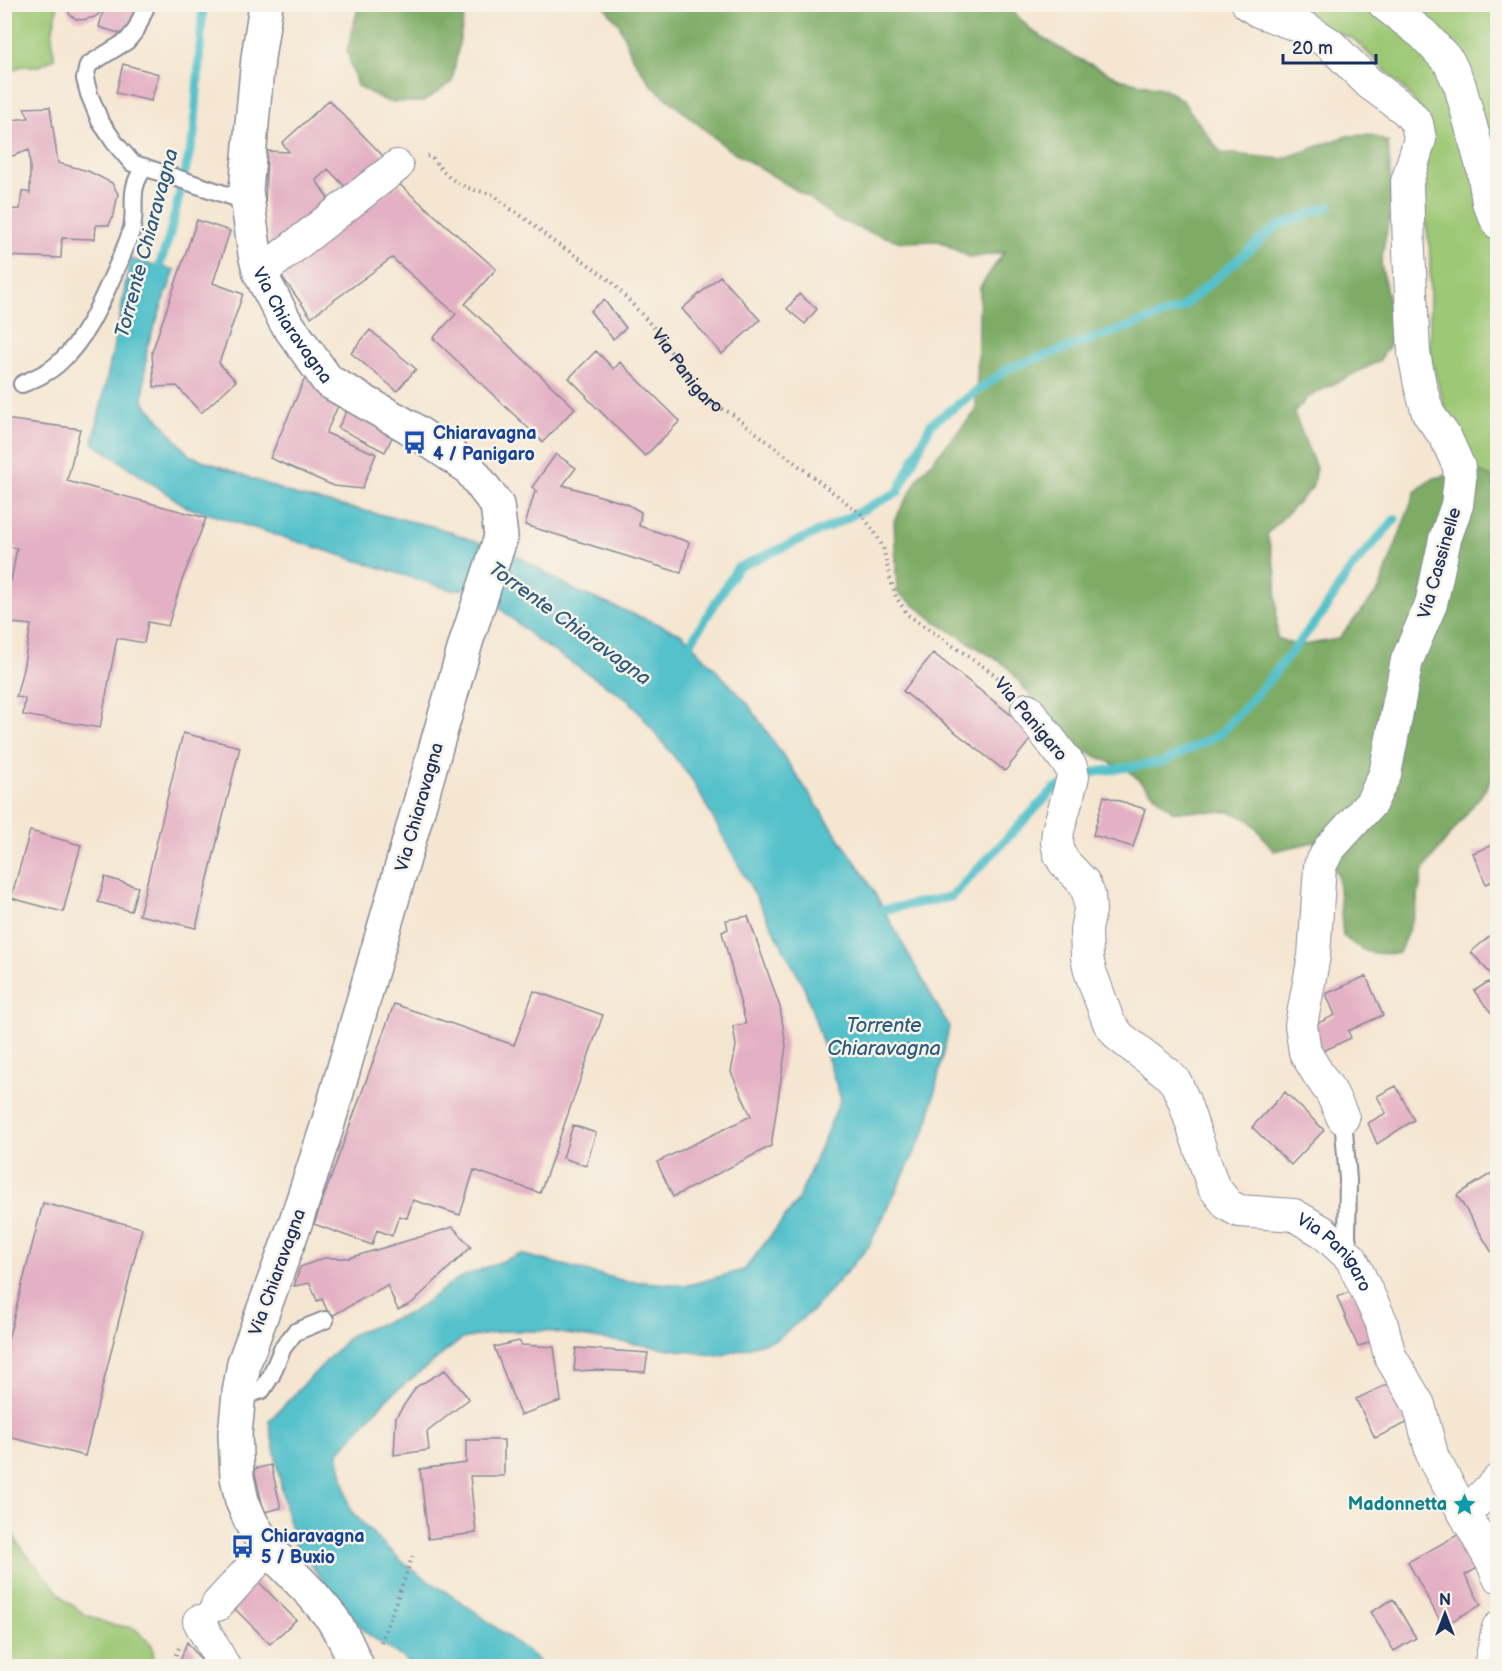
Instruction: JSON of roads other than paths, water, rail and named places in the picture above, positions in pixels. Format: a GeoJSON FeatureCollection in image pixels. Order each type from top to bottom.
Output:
{"type":"FeatureCollection","features":[{"type":"Feature","properties":{"kind":"street","name":"Via Chiaravagna"},"geometry":{"type":"LineString","coordinates":[[266,4],[256,69],[246,190],[238,199],[260,273],[285,321],[328,381],[409,427],[468,467],[496,505],[501,537],[475,614],[327,1127],[296,1221],[244,1363],[238,1398],[235,1434],[237,1477],[242,1501],[252,1524],[268,1549],[332,1618],[357,1666]]}},
{"type":"Feature","properties":{"kind":"street","name":"Via Cassinelle"},"geometry":{"type":"LineString","coordinates":[[1248,4],[1258,11],[1307,29],[1330,44],[1369,83],[1406,110],[1417,123],[1420,139],[1407,182],[1414,353],[1428,413],[1446,438],[1460,466],[1457,505],[1445,539],[1431,604],[1407,660],[1385,774],[1371,803],[1329,849],[1320,866],[1314,956],[1301,1025],[1305,1052],[1332,1094],[1344,1118]]}},
{"type":"Feature","properties":{"kind":"street"},"geometry":{"type":"LineString","coordinates":[[1384,4],[1423,34],[1449,62],[1460,86],[1483,170],[1488,202],[1497,223]]}},
{"type":"Feature","properties":{"kind":"street"},"geometry":{"type":"LineString","coordinates":[[260,273],[397,166]]}},
{"type":"Feature","properties":{"kind":"street","name":"Via Panigaro"},"geometry":{"type":"LineString","coordinates":[[1027,709],[1071,767],[1073,777],[1057,842],[1064,862],[1084,884],[1089,895],[1090,910],[1086,930],[1087,957],[1109,1023],[1120,1037],[1167,1073],[1176,1083],[1213,1186],[1227,1205],[1239,1211],[1294,1215],[1323,1232],[1351,1258],[1381,1321],[1390,1356],[1419,1405],[1433,1458],[1493,1564],[1497,1576]]}},
{"type":"Feature","properties":{"kind":"street"},"geometry":{"type":"LineString","coordinates":[[1465,1514],[1497,1480]]}},
{"type":"Feature","properties":{"kind":"street"},"geometry":{"type":"LineString","coordinates":[[224,1666],[208,1613],[268,1549]]}},
{"type":"Feature","properties":{"kind":"street"},"geometry":{"type":"LineString","coordinates":[[1490,1666],[1497,1628]]}},
{"type":"Feature","properties":{"kind":"lane"},"geometry":{"type":"LineString","coordinates":[[147,4],[136,30],[127,41],[88,65],[85,79],[88,94],[100,121],[132,163],[238,199]]}},
{"type":"Feature","properties":{"kind":"lane"},"geometry":{"type":"LineString","coordinates":[[22,384],[45,374],[62,360],[96,312],[128,242],[133,226],[134,188],[137,176],[144,167]]}},
{"type":"Feature","properties":{"kind":"lane","name":"Via Cassinelle"},"geometry":{"type":"LineString","coordinates":[[1344,1118],[1348,1180],[1347,1236],[1351,1258]]}},
{"type":"Feature","properties":{"kind":"lane"},"geometry":{"type":"LineString","coordinates":[[238,1398],[262,1390],[271,1376],[282,1349],[295,1332],[325,1320]]}},
{"type":"Feature","properties":{"kind":"water","name":"Torrente Chiaravagna"},"geometry":{"type":"Polygon","coordinates":[[[130,259],[175,270],[147,347],[143,401],[189,455],[298,496],[436,527],[519,557],[576,591],[682,634],[748,704],[865,876],[949,1027],[927,1127],[869,1246],[812,1311],[777,1339],[719,1356],[546,1331],[504,1331],[462,1339],[386,1399],[338,1453],[350,1510],[375,1536],[407,1566],[473,1610],[536,1658],[543,1666],[415,1666],[365,1632],[296,1547],[286,1512],[269,1421],[351,1335],[412,1312],[457,1279],[520,1254],[625,1281],[689,1285],[744,1270],[797,1202],[841,1099],[805,989],[754,893],[691,778],[629,700],[538,641],[477,588],[451,590],[187,507],[93,443],[130,259]]]}},
{"type":"Feature","properties":{"kind":"waterway","name":"Torrente Chiaravagna"},"geometry":{"type":"LineString","coordinates":[[156,276],[169,237],[194,135],[203,4]]}},
{"type":"Feature","properties":{"kind":"waterway"},"geometry":{"type":"LineString","coordinates":[[685,652],[737,568],[831,526],[898,492],[931,424],[1009,368],[1180,309],[1276,227],[1330,206]]}},
{"type":"Feature","properties":{"kind":"waterway"},"geometry":{"type":"LineString","coordinates":[[1080,777],[1089,773],[1163,762],[1220,734],[1265,685],[1324,611],[1350,570],[1395,519]]}},
{"type":"Feature","properties":{"kind":"waterway"},"geometry":{"type":"LineString","coordinates":[[871,912],[951,897],[1054,789],[1062,786]]}},
{"type":"Feature","properties":{"kind":"place","name":"Chiaravagna 4 / Panigaro"},"geometry":{"type":"Point","coordinates":[415,443]}},
{"type":"Feature","properties":{"kind":"place","name":"Madonnetta"},"geometry":{"type":"Point","coordinates":[1465,1504]}},
{"type":"Feature","properties":{"kind":"place","name":"Chiaravagna 5 / Buxio"},"geometry":{"type":"Point","coordinates":[243,1546]}}]}
